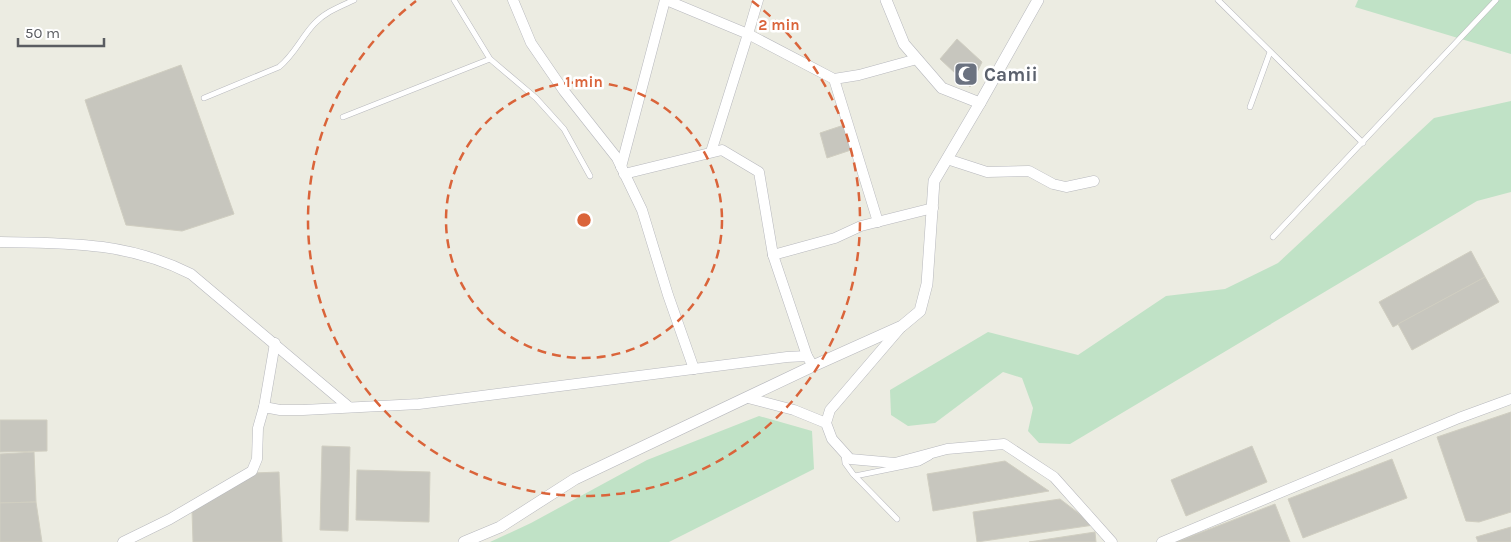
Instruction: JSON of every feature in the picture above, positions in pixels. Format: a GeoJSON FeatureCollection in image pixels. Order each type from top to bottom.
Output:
{"type":"FeatureCollection","features":[{"type":"Feature","properties":{"kind":"street"},"geometry":{"type":"LineString","coordinates":[[513,0],[531,43],[564,91],[617,158],[623,170],[642,210],[668,295],[694,369]]}},
{"type":"Feature","properties":{"kind":"street"},"geometry":{"type":"LineString","coordinates":[[623,170],[666,0],[748,34],[834,79],[859,75],[916,59]]}},
{"type":"Feature","properties":{"kind":"street"},"geometry":{"type":"LineString","coordinates":[[711,152],[758,0]]}},
{"type":"Feature","properties":{"kind":"street"},"geometry":{"type":"LineString","coordinates":[[886,0],[904,44],[942,88],[980,103]]}},
{"type":"Feature","properties":{"kind":"street"},"geometry":{"type":"LineString","coordinates":[[1038,0],[934,181],[927,284],[920,310],[902,326],[830,410],[826,422],[832,439],[850,459],[895,463],[947,449],[1004,444],[1054,477],[1112,542]]}},
{"type":"Feature","properties":{"kind":"street"},"geometry":{"type":"LineString","coordinates":[[834,79],[878,222]]}},
{"type":"Feature","properties":{"kind":"street"},"geometry":{"type":"LineString","coordinates":[[623,170],[722,150],[759,172],[773,255],[810,361]]}},
{"type":"Feature","properties":{"kind":"street"},"geometry":{"type":"LineString","coordinates":[[948,159],[987,172],[1029,171],[1053,184],[1066,187],[1094,182]]}},
{"type":"Feature","properties":{"kind":"street"},"geometry":{"type":"LineString","coordinates":[[773,255],[835,238],[861,226],[932,208]]}},
{"type":"Feature","properties":{"kind":"street"},"geometry":{"type":"LineString","coordinates":[[0,242],[112,247],[148,256],[191,274],[349,407]]}},
{"type":"Feature","properties":{"kind":"street"},"geometry":{"type":"LineString","coordinates":[[464,542],[500,527],[575,478],[748,398],[810,361],[902,326]]}},
{"type":"Feature","properties":{"kind":"street"},"geometry":{"type":"LineString","coordinates":[[124,542],[170,519],[252,471],[257,459],[258,428],[264,407],[274,343]]}},
{"type":"Feature","properties":{"kind":"street"},"geometry":{"type":"LineString","coordinates":[[264,407],[280,410],[419,404],[787,357],[810,361]]}},
{"type":"Feature","properties":{"kind":"street"},"geometry":{"type":"LineString","coordinates":[[748,398],[794,410],[826,422]]}},
{"type":"Feature","properties":{"kind":"street"},"geometry":{"type":"LineString","coordinates":[[1162,542],[1459,418],[1511,399]]}},
{"type":"Feature","properties":{"kind":"lane"},"geometry":{"type":"LineString","coordinates":[[204,98],[279,67],[289,58],[307,33],[321,18],[354,0]]}},
{"type":"Feature","properties":{"kind":"lane"},"geometry":{"type":"LineString","coordinates":[[454,0],[490,59],[536,98],[564,129],[590,176]]}},
{"type":"Feature","properties":{"kind":"lane"},"geometry":{"type":"LineString","coordinates":[[1218,0],[1363,143]]}},
{"type":"Feature","properties":{"kind":"lane"},"geometry":{"type":"LineString","coordinates":[[1273,236],[1363,143],[1496,0]]}},
{"type":"Feature","properties":{"kind":"lane"},"geometry":{"type":"LineString","coordinates":[[1250,107],[1270,52]]}},
{"type":"Feature","properties":{"kind":"lane"},"geometry":{"type":"LineString","coordinates":[[343,117],[490,59]]}},
{"type":"Feature","properties":{"kind":"lane"},"geometry":{"type":"LineString","coordinates":[[855,476],[919,463],[947,449]]}},
{"type":"Feature","properties":{"kind":"lane"},"geometry":{"type":"LineString","coordinates":[[844,451],[845,463],[855,476],[897,519]]}},
{"type":"Feature","properties":{"kind":"green space"},"geometry":{"type":"Polygon","coordinates":[[[1358,0],[1511,0],[1511,54],[1355,7],[1358,0]]]}},
{"type":"Feature","properties":{"kind":"green space"},"geometry":{"type":"Polygon","coordinates":[[[1511,101],[1511,192],[1477,201],[1070,444],[1039,443],[1028,431],[1033,408],[1022,378],[1003,372],[935,423],[908,426],[891,415],[890,390],[988,332],[1078,355],[1166,296],[1225,289],[1278,263],[1434,118],[1511,101]]]}},
{"type":"Feature","properties":{"kind":"green space"},"geometry":{"type":"Polygon","coordinates":[[[759,416],[812,431],[814,469],[669,542],[490,542],[531,523],[647,460],[759,416]]]}},
{"type":"Feature","properties":{"kind":"building","name":"Camii"},"geometry":{"type":"Polygon","coordinates":[[[957,39],[982,62],[970,87],[940,59],[957,39]]]}},
{"type":"Feature","properties":{"kind":"building"},"geometry":{"type":"Polygon","coordinates":[[[181,65],[234,214],[182,231],[126,225],[85,100],[181,65]]]}},
{"type":"Feature","properties":{"kind":"building"},"geometry":{"type":"Polygon","coordinates":[[[844,125],[851,150],[827,158],[820,133],[844,125]]]}},
{"type":"Feature","properties":{"kind":"building"},"geometry":{"type":"Polygon","coordinates":[[[1471,251],[1485,277],[1393,327],[1379,302],[1471,251]]]}},
{"type":"Feature","properties":{"kind":"building"},"geometry":{"type":"Polygon","coordinates":[[[1485,277],[1499,302],[1412,350],[1398,324],[1485,277]]]}},
{"type":"Feature","properties":{"kind":"building"},"geometry":{"type":"Polygon","coordinates":[[[1511,412],[1511,512],[1479,522],[1466,521],[1437,437],[1511,412]]]}},
{"type":"Feature","properties":{"kind":"building"},"geometry":{"type":"Polygon","coordinates":[[[0,420],[47,420],[47,451],[0,452],[0,420]]]}},
{"type":"Feature","properties":{"kind":"building"},"geometry":{"type":"Polygon","coordinates":[[[322,446],[350,447],[348,531],[320,530],[322,446]]]}},
{"type":"Feature","properties":{"kind":"building"},"geometry":{"type":"Polygon","coordinates":[[[1252,446],[1267,482],[1186,516],[1171,480],[1252,446]]]}},
{"type":"Feature","properties":{"kind":"building"},"geometry":{"type":"Polygon","coordinates":[[[34,452],[36,502],[0,503],[0,454],[34,452]]]}},
{"type":"Feature","properties":{"kind":"building"},"geometry":{"type":"Polygon","coordinates":[[[1392,459],[1407,498],[1303,538],[1288,499],[1392,459]]]}},
{"type":"Feature","properties":{"kind":"building"},"geometry":{"type":"Polygon","coordinates":[[[1005,461],[1049,491],[933,511],[927,474],[1005,461]]]}},
{"type":"Feature","properties":{"kind":"building"},"geometry":{"type":"Polygon","coordinates":[[[357,470],[430,472],[429,522],[356,520],[357,470]]]}},
{"type":"Feature","properties":{"kind":"building"},"geometry":{"type":"Polygon","coordinates":[[[279,472],[282,542],[193,542],[192,511],[253,473],[279,472]]]}},
{"type":"Feature","properties":{"kind":"building"},"geometry":{"type":"Polygon","coordinates":[[[1060,499],[1094,525],[977,542],[973,512],[1060,499]]]}},
{"type":"Feature","properties":{"kind":"building"},"geometry":{"type":"Polygon","coordinates":[[[36,502],[42,542],[0,542],[0,503],[36,502]]]}},
{"type":"Feature","properties":{"kind":"building"},"geometry":{"type":"Polygon","coordinates":[[[1275,504],[1290,542],[1176,542],[1275,504]]]}},
{"type":"Feature","properties":{"kind":"building"},"geometry":{"type":"Polygon","coordinates":[[[1511,527],[1511,542],[1478,542],[1476,537],[1511,527]]]}},
{"type":"Feature","properties":{"kind":"building"},"geometry":{"type":"Polygon","coordinates":[[[1095,532],[1096,542],[1029,542],[1095,532]]]}},
{"type":"Feature","properties":{"kind":"place","name":"Camii"},"geometry":{"type":"Point","coordinates":[966,74]}}]}
